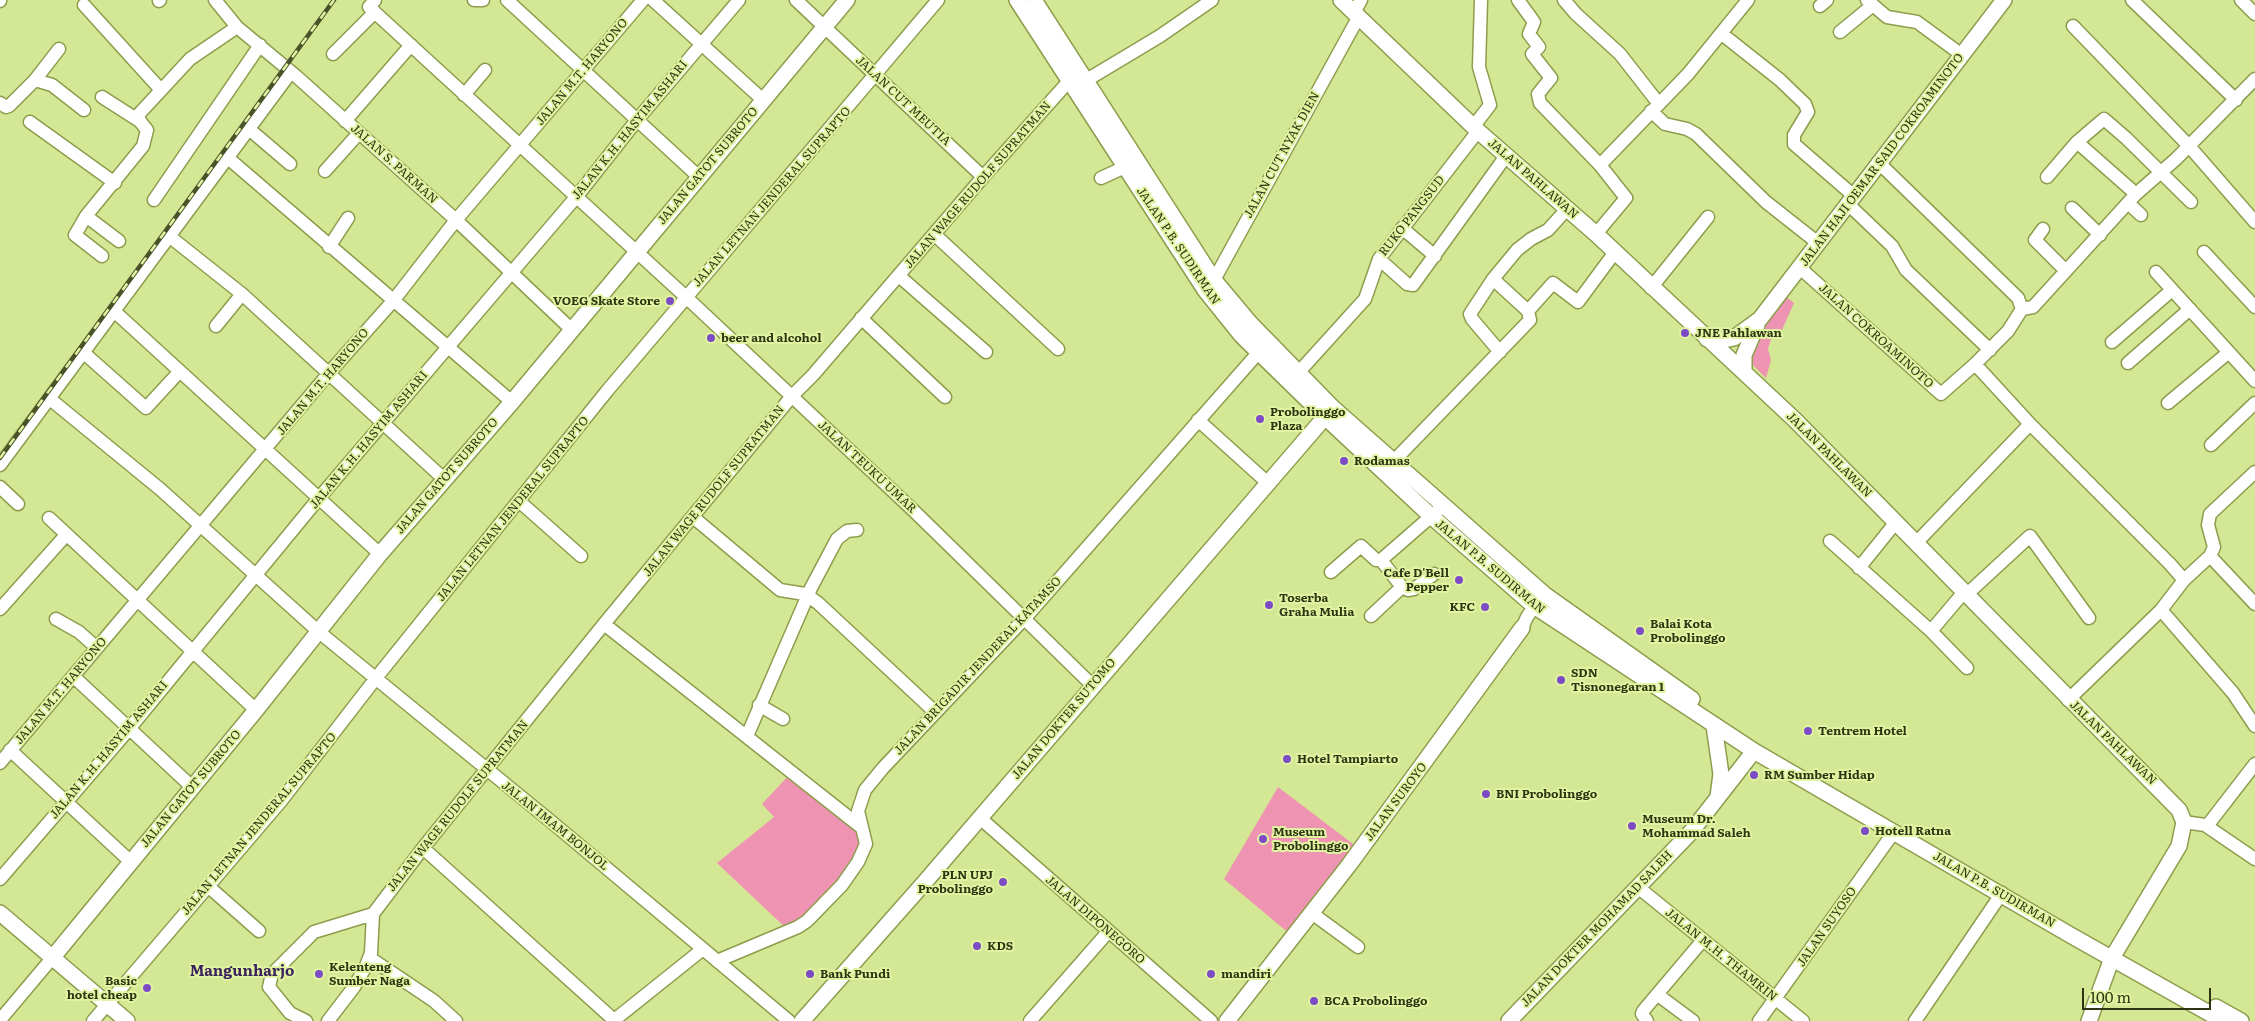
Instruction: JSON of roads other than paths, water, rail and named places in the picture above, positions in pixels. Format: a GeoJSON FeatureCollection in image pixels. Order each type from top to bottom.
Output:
{"type":"FeatureCollection","features":[{"type":"Feature","properties":{"kind":"main road","name":"JALAN GATOT SUBROTO"},"geometry":{"type":"LineString","coordinates":[[53,956],[256,710],[380,554],[512,402],[823,26],[847,0]]}},
{"type":"Feature","properties":{"kind":"main road","name":"JALAN P.B. SUDIRMAN"},"geometry":{"type":"LineString","coordinates":[[1017,0],[1125,167],[1258,353],[1324,417],[1443,506],[1543,603]]}},
{"type":"Feature","properties":{"kind":"main road","name":"JALAN P.B. SUDIRMAN"},"geometry":{"type":"LineString","coordinates":[[1034,0],[1209,285],[1250,323],[1389,466],[1431,516],[1543,603],[1756,747],[1894,832],[2002,893],[2241,1021]]}},
{"type":"Feature","properties":{"kind":"main road","name":"JALAN PAHLAWAN"},"geometry":{"type":"LineString","coordinates":[[1341,0],[1357,10],[1476,129],[1568,208],[1651,288],[1744,372],[1848,472],[2068,700],[2179,810],[2199,824]]}},
{"type":"Feature","properties":{"kind":"main road","name":"JALAN HAJI OEMAR SAID COKROAMINOTO"},"geometry":{"type":"LineString","coordinates":[[1760,319],[1878,162],[2004,0]]}},
{"type":"Feature","properties":{"kind":"main road"},"geometry":{"type":"LineString","coordinates":[[1707,339],[1724,340],[1734,338],[1760,319]]}},
{"type":"Feature","properties":{"kind":"main road"},"geometry":{"type":"LineString","coordinates":[[1744,372],[1746,349],[1760,319]]}},
{"type":"Feature","properties":{"kind":"main road","name":"JALAN DOKTER SUTOMO"},"geometry":{"type":"LineString","coordinates":[[802,1021],[980,818],[1238,516],[1269,484],[1324,417]]}},
{"type":"Feature","properties":{"kind":"main road","name":"JALAN SUROYO"},"geometry":{"type":"LineString","coordinates":[[1228,1021],[1312,914],[1454,724],[1522,628]]}},
{"type":"Feature","properties":{"kind":"main road","name":"JALAN P.B. SUDIRMAN"},"geometry":{"type":"LineString","coordinates":[[1617,654],[1714,726],[1756,747],[2115,954],[2223,1021]]}},
{"type":"Feature","properties":{"kind":"main road"},"geometry":{"type":"LineString","coordinates":[[1714,726],[1721,774],[1718,799]]}},
{"type":"Feature","properties":{"kind":"main road","name":"JALAN DOKTER MOHAMAD SALEH"},"geometry":{"type":"LineString","coordinates":[[1509,1021],[1691,832],[1756,747]]}},
{"type":"Feature","properties":{"kind":"main road"},"geometry":{"type":"LineString","coordinates":[[2090,1021],[2115,954],[2179,846],[2199,824]]}},
{"type":"Feature","properties":{"kind":"main road"},"geometry":{"type":"LineString","coordinates":[[0,913],[53,956],[127,1021]]}},
{"type":"Feature","properties":{"kind":"street","name":"JALAN S. PARMAN"},"geometry":{"type":"LineString","coordinates":[[215,0],[237,27],[294,74],[456,220],[512,271],[572,330]]}},
{"type":"Feature","properties":{"kind":"street"},"geometry":{"type":"LineString","coordinates":[[474,0],[483,0]]}},
{"type":"Feature","properties":{"kind":"street"},"geometry":{"type":"LineString","coordinates":[[507,0],[699,177]]}},
{"type":"Feature","properties":{"kind":"street","name":"JALAN M.T. HARYONO"},"geometry":{"type":"LineString","coordinates":[[0,763],[329,373],[393,301],[456,220],[643,0]]}},
{"type":"Feature","properties":{"kind":"street"},"geometry":{"type":"LineString","coordinates":[[653,0],[763,100]]}},
{"type":"Feature","properties":{"kind":"street","name":"JALAN K.H. HASYIM ASHARI"},"geometry":{"type":"LineString","coordinates":[[0,879],[129,729],[319,498],[577,196],[637,120],[739,0]]}},
{"type":"Feature","properties":{"kind":"street","name":"JALAN CUT MEUTIA"},"geometry":{"type":"LineString","coordinates":[[796,0],[982,177]]}},
{"type":"Feature","properties":{"kind":"street","name":"JALAN LETNAN JENDERAL SUPRAPTO"},"geometry":{"type":"LineString","coordinates":[[93,1021],[209,887],[287,793],[376,678],[520,502],[607,391],[876,76],[938,0]]}},
{"type":"Feature","properties":{"kind":"street"},"geometry":{"type":"LineString","coordinates":[[1085,81],[1160,36],[1212,0]]}},
{"type":"Feature","properties":{"kind":"street","name":"RUKO PANGSUD"},"geometry":{"type":"LineString","coordinates":[[1298,373],[1365,299],[1379,259],[1476,129],[1490,105],[1478,67],[1481,0]]}},
{"type":"Feature","properties":{"kind":"street"},"geometry":{"type":"LineString","coordinates":[[1518,0],[1534,22],[1529,34],[1539,46],[1532,54],[1551,78],[1538,94],[1540,103],[1600,165],[1626,198],[1596,234]]}},
{"type":"Feature","properties":{"kind":"street"},"geometry":{"type":"LineString","coordinates":[[1564,0],[1576,14],[1620,54],[1664,124],[1688,129],[1696,134],[1766,202],[1818,243]]}},
{"type":"Feature","properties":{"kind":"street"},"geometry":{"type":"LineString","coordinates":[[1600,165],[1722,34],[1748,0]]}},
{"type":"Feature","properties":{"kind":"street"},"geometry":{"type":"LineString","coordinates":[[2132,0],[2236,100]]}},
{"type":"Feature","properties":{"kind":"street"},"geometry":{"type":"LineString","coordinates":[[2241,0],[2254,9]]}},
{"type":"Feature","properties":{"kind":"street"},"geometry":{"type":"LineString","coordinates":[[1840,32],[1870,3],[1891,19],[1917,22],[1962,55]]}},
{"type":"Feature","properties":{"kind":"street"},"geometry":{"type":"LineString","coordinates":[[84,5],[161,90]]}},
{"type":"Feature","properties":{"kind":"street"},"geometry":{"type":"LineString","coordinates":[[333,54],[375,6]]}},
{"type":"Feature","properties":{"kind":"street","name":"JALAN TEUKU UMAR"},"geometry":{"type":"LineString","coordinates":[[375,6],[411,45],[792,396],[1025,618],[1092,686]]}},
{"type":"Feature","properties":{"kind":"street","name":"JALAN CUT NYAK DIEN"},"geometry":{"type":"LineString","coordinates":[[1209,285],[1357,10]]}},
{"type":"Feature","properties":{"kind":"street"},"geometry":{"type":"LineString","coordinates":[[2073,26],[2189,146],[2255,222]]}},
{"type":"Feature","properties":{"kind":"street"},"geometry":{"type":"LineString","coordinates":[[102,256],[75,235],[86,216],[115,183],[143,146],[147,130],[138,117],[139,114],[201,50],[237,27]]}},
{"type":"Feature","properties":{"kind":"street"},"geometry":{"type":"LineString","coordinates":[[1722,34],[1780,80],[1805,104],[1808,112],[1794,135],[1794,144],[1851,200],[1892,246],[1906,270],[1990,350]]}},
{"type":"Feature","properties":{"kind":"street"},"geometry":{"type":"LineString","coordinates":[[154,200],[260,45]]}},
{"type":"Feature","properties":{"kind":"street"},"geometry":{"type":"LineString","coordinates":[[345,121],[411,45]]}},
{"type":"Feature","properties":{"kind":"street"},"geometry":{"type":"LineString","coordinates":[[0,103],[6,107],[10,106],[35,80],[58,49]]}},
{"type":"Feature","properties":{"kind":"street"},"geometry":{"type":"LineString","coordinates":[[464,94],[485,70]]}},
{"type":"Feature","properties":{"kind":"street"},"geometry":{"type":"LineString","coordinates":[[0,464],[249,129],[294,74]]}},
{"type":"Feature","properties":{"kind":"street"},"geometry":{"type":"LineString","coordinates":[[2184,580],[2030,424],[1975,364],[2008,331],[2022,309],[2033,307],[2132,198],[2189,146],[2255,79]]}},
{"type":"Feature","properties":{"kind":"street"},"geometry":{"type":"LineString","coordinates":[[35,80],[52,85],[84,110]]}},
{"type":"Feature","properties":{"kind":"street","name":"JALAN WAGE RUDOLF SUPRATMAN"},"geometry":{"type":"LineString","coordinates":[[373,914],[423,848],[604,624],[792,396],[813,375],[899,276],[982,177],[1069,81]]}},
{"type":"Feature","properties":{"kind":"street"},"geometry":{"type":"LineString","coordinates":[[102,97],[141,122]]}},
{"type":"Feature","properties":{"kind":"street"},"geometry":{"type":"LineString","coordinates":[[2047,177],[2077,142],[2104,119],[2191,202]]}},
{"type":"Feature","properties":{"kind":"street"},"geometry":{"type":"LineString","coordinates":[[30,122],[115,183]]}},
{"type":"Feature","properties":{"kind":"street"},"geometry":{"type":"LineString","coordinates":[[249,129],[290,164]]}},
{"type":"Feature","properties":{"kind":"street"},"geometry":{"type":"LineString","coordinates":[[325,171],[359,133]]}},
{"type":"Feature","properties":{"kind":"street"},"geometry":{"type":"LineString","coordinates":[[2077,142],[2132,198],[2142,215]]}},
{"type":"Feature","properties":{"kind":"street"},"geometry":{"type":"LineString","coordinates":[[1379,259],[1410,285],[1417,281],[1506,156]]}},
{"type":"Feature","properties":{"kind":"street"},"geometry":{"type":"LineString","coordinates":[[228,158],[329,247],[512,402]]}},
{"type":"Feature","properties":{"kind":"street"},"geometry":{"type":"LineString","coordinates":[[1878,162],[2018,298],[2022,309]]}},
{"type":"Feature","properties":{"kind":"street"},"geometry":{"type":"LineString","coordinates":[[1101,178],[1125,167]]}},
{"type":"Feature","properties":{"kind":"street"},"geometry":{"type":"LineString","coordinates":[[1500,352],[1470,317],[1493,279],[1517,250],[1531,239],[1548,230],[1568,208]]}},
{"type":"Feature","properties":{"kind":"street"},"geometry":{"type":"LineString","coordinates":[[2072,208],[2100,234]]}},
{"type":"Feature","properties":{"kind":"street"},"geometry":{"type":"LineString","coordinates":[[86,216],[119,241]]}},
{"type":"Feature","properties":{"kind":"street"},"geometry":{"type":"LineString","coordinates":[[1651,288],[1708,217]]}},
{"type":"Feature","properties":{"kind":"street"},"geometry":{"type":"LineString","coordinates":[[329,247],[348,218]]}},
{"type":"Feature","properties":{"kind":"street"},"geometry":{"type":"LineString","coordinates":[[1402,228],[1435,256]]}},
{"type":"Feature","properties":{"kind":"street"},"geometry":{"type":"LineString","coordinates":[[2043,229],[2035,240],[2066,271]]}},
{"type":"Feature","properties":{"kind":"street"},"geometry":{"type":"LineString","coordinates":[[934,234],[1058,349]]}},
{"type":"Feature","properties":{"kind":"street"},"geometry":{"type":"LineString","coordinates":[[169,236],[242,294],[384,422],[444,479]]}},
{"type":"Feature","properties":{"kind":"street"},"geometry":{"type":"LineString","coordinates":[[1528,311],[1553,283],[1578,302],[1615,252]]}},
{"type":"Feature","properties":{"kind":"street"},"geometry":{"type":"LineString","coordinates":[[2204,252],[2255,307]]}},
{"type":"Feature","properties":{"kind":"street","name":"JALAN COKROAMINOTO"},"geometry":{"type":"LineString","coordinates":[[1800,268],[1937,392],[1943,394],[1975,364]]}},
{"type":"Feature","properties":{"kind":"street"},"geometry":{"type":"LineString","coordinates":[[2156,272],[2255,381]]}},
{"type":"Feature","properties":{"kind":"street"},"geometry":{"type":"LineString","coordinates":[[899,276],[986,352]]}},
{"type":"Feature","properties":{"kind":"street"},"geometry":{"type":"LineString","coordinates":[[1389,466],[1530,320],[1528,311],[1493,279]]}},
{"type":"Feature","properties":{"kind":"street"},"geometry":{"type":"LineString","coordinates":[[2112,342],[2172,290]]}},
{"type":"Feature","properties":{"kind":"street"},"geometry":{"type":"LineString","coordinates":[[216,326],[242,294]]}},
{"type":"Feature","properties":{"kind":"street"},"geometry":{"type":"LineString","coordinates":[[2128,363],[2190,309]]}},
{"type":"Feature","properties":{"kind":"street"},"geometry":{"type":"LineString","coordinates":[[114,311],[380,554]]}},
{"type":"Feature","properties":{"kind":"street"},"geometry":{"type":"LineString","coordinates":[[861,318],[945,397]]}},
{"type":"Feature","properties":{"kind":"street"},"geometry":{"type":"LineString","coordinates":[[2168,403],[2229,352]]}},
{"type":"Feature","properties":{"kind":"street"},"geometry":{"type":"LineString","coordinates":[[84,353],[146,408],[180,371]]}},
{"type":"Feature","properties":{"kind":"street","name":"JALAN BRIGADIR JENDERAL KATAMSO"},"geometry":{"type":"LineString","coordinates":[[717,961],[789,932],[806,921],[842,885],[858,862],[866,842],[857,821],[860,802],[865,790],[935,712],[1025,618],[1258,353]]}},
{"type":"Feature","properties":{"kind":"street","name":"JALAN IMAM BONJOL"},"geometry":{"type":"LineString","coordinates":[[50,399],[160,489],[319,632],[486,770],[548,818],[789,1021]]}},
{"type":"Feature","properties":{"kind":"street"},"geometry":{"type":"LineString","coordinates":[[2211,446],[2255,403]]}},
{"type":"Feature","properties":{"kind":"street"},"geometry":{"type":"LineString","coordinates":[[1198,420],[1269,484]]}},
{"type":"Feature","properties":{"kind":"street"},"geometry":{"type":"LineString","coordinates":[[1916,543],[2030,424]]}},
{"type":"Feature","properties":{"kind":"street"},"geometry":{"type":"LineString","coordinates":[[2068,700],[2161,610],[2184,580],[2210,556],[2214,547],[2208,524],[2210,514],[2255,472]]}},
{"type":"Feature","properties":{"kind":"street"},"geometry":{"type":"LineString","coordinates":[[0,487],[18,504]]}},
{"type":"Feature","properties":{"kind":"street"},"geometry":{"type":"LineString","coordinates":[[520,502],[581,556]]}},
{"type":"Feature","properties":{"kind":"street"},"geometry":{"type":"LineString","coordinates":[[1381,560],[1443,506]]}},
{"type":"Feature","properties":{"kind":"street"},"geometry":{"type":"LineString","coordinates":[[693,517],[780,590],[804,594],[847,628],[935,712]]}},
{"type":"Feature","properties":{"kind":"street"},"geometry":{"type":"LineString","coordinates":[[49,518],[256,710]]}},
{"type":"Feature","properties":{"kind":"street"},"geometry":{"type":"LineString","coordinates":[[1859,568],[1896,522]]}},
{"type":"Feature","properties":{"kind":"street"},"geometry":{"type":"LineString","coordinates":[[744,733],[760,705],[804,594],[838,539],[847,531],[857,530]]}},
{"type":"Feature","properties":{"kind":"street"},"geometry":{"type":"LineString","coordinates":[[0,609],[66,534]]}},
{"type":"Feature","properties":{"kind":"street"},"geometry":{"type":"LineString","coordinates":[[1931,631],[1965,594],[2030,536],[2089,618]]}},
{"type":"Feature","properties":{"kind":"street"},"geometry":{"type":"LineString","coordinates":[[1830,542],[1931,631],[1967,668]]}},
{"type":"Feature","properties":{"kind":"street"},"geometry":{"type":"LineString","coordinates":[[1331,572],[1361,546],[1376,560],[1381,560],[1402,587],[1408,590],[1414,589],[1434,574]]}},
{"type":"Feature","properties":{"kind":"street"},"geometry":{"type":"LineString","coordinates":[[2210,556],[2255,604]]}},
{"type":"Feature","properties":{"kind":"street"},"geometry":{"type":"LineString","coordinates":[[1371,616],[1402,587]]}},
{"type":"Feature","properties":{"kind":"street","name":"JALAN SUROYO"},"geometry":{"type":"LineString","coordinates":[[1522,628],[1543,603]]}},
{"type":"Feature","properties":{"kind":"street"},"geometry":{"type":"LineString","coordinates":[[2161,610],[2233,693],[2255,726]]}},
{"type":"Feature","properties":{"kind":"street"},"geometry":{"type":"LineString","coordinates":[[56,619],[78,632],[97,648]]}},
{"type":"Feature","properties":{"kind":"street"},"geometry":{"type":"LineString","coordinates":[[604,624],[857,821]]}},
{"type":"Feature","properties":{"kind":"street"},"geometry":{"type":"LineString","coordinates":[[73,676],[192,787]]}},
{"type":"Feature","properties":{"kind":"street"},"geometry":{"type":"LineString","coordinates":[[760,705],[783,719]]}},
{"type":"Feature","properties":{"kind":"street"},"geometry":{"type":"LineString","coordinates":[[10,750],[131,862]]}},
{"type":"Feature","properties":{"kind":"street"},"geometry":{"type":"LineString","coordinates":[[2255,764],[2199,824],[2255,859]]}},
{"type":"Feature","properties":{"kind":"street","name":"JALAN DIPONEGORO"},"geometry":{"type":"LineString","coordinates":[[980,818],[1211,1021]]}},
{"type":"Feature","properties":{"kind":"street","name":"JALAN SUYOSO"},"geometry":{"type":"LineString","coordinates":[[1758,1021],[1894,832]]}},
{"type":"Feature","properties":{"kind":"street"},"geometry":{"type":"LineString","coordinates":[[423,848],[613,1020],[702,949]]}},
{"type":"Feature","properties":{"kind":"street"},"geometry":{"type":"LineString","coordinates":[[209,887],[259,931]]}},
{"type":"Feature","properties":{"kind":"street","name":"JALAN M.H. THAMRIN"},"geometry":{"type":"LineString","coordinates":[[1639,888],[1803,1021]]}},
{"type":"Feature","properties":{"kind":"street"},"geometry":{"type":"LineString","coordinates":[[1915,1021],[2002,893]]}},
{"type":"Feature","properties":{"kind":"street"},"geometry":{"type":"LineString","coordinates":[[306,1021],[287,1017],[269,987],[272,974],[314,932],[373,914],[370,958],[362,974],[328,1021]]}},
{"type":"Feature","properties":{"kind":"street"},"geometry":{"type":"LineString","coordinates":[[1312,914],[1358,947]]}},
{"type":"Feature","properties":{"kind":"street"},"geometry":{"type":"LineString","coordinates":[[1030,1021],[1108,932]]}},
{"type":"Feature","properties":{"kind":"street"},"geometry":{"type":"LineString","coordinates":[[1647,1021],[1642,1012],[1703,940]]}},
{"type":"Feature","properties":{"kind":"street"},"geometry":{"type":"LineString","coordinates":[[2,1013],[53,956]]}},
{"type":"Feature","properties":{"kind":"street"},"geometry":{"type":"LineString","coordinates":[[370,958],[439,1005],[456,1021]]}},
{"type":"Feature","properties":{"kind":"street"},"geometry":{"type":"LineString","coordinates":[[1658,995],[1693,1021]]}},
{"type":"Feature","properties":{"kind":"railway"},"geometry":{"type":"LineString","coordinates":[[0,458],[334,0]]}},
{"type":"Feature","properties":{"kind":"place","name":"VOEG Skate Store"},"geometry":{"type":"Point","coordinates":[670,301]}},
{"type":"Feature","properties":{"kind":"place","name":"JNE Pahlawan"},"geometry":{"type":"Point","coordinates":[1685,333]}},
{"type":"Feature","properties":{"kind":"place","name":"beer and alcohol"},"geometry":{"type":"Point","coordinates":[711,338]}},
{"type":"Feature","properties":{"kind":"place","name":"Probolinggo Plaza"},"geometry":{"type":"Point","coordinates":[1260,419]}},
{"type":"Feature","properties":{"kind":"place","name":"Rodamas"},"geometry":{"type":"Point","coordinates":[1344,461]}},
{"type":"Feature","properties":{"kind":"place","name":"Cafe D'Bell Pepper"},"geometry":{"type":"Point","coordinates":[1459,580]}},
{"type":"Feature","properties":{"kind":"place","name":"Toserba Graha Mulia"},"geometry":{"type":"Point","coordinates":[1269,605]}},
{"type":"Feature","properties":{"kind":"place","name":"KFC"},"geometry":{"type":"Point","coordinates":[1485,607]}},
{"type":"Feature","properties":{"kind":"place","name":"Balai Kota Probolinggo"},"geometry":{"type":"Point","coordinates":[1640,631]}},
{"type":"Feature","properties":{"kind":"place","name":"SDN Tisnonegaran 1"},"geometry":{"type":"Point","coordinates":[1561,680]}},
{"type":"Feature","properties":{"kind":"place","name":"Tentrem Hotel"},"geometry":{"type":"Point","coordinates":[1808,731]}},
{"type":"Feature","properties":{"kind":"place","name":"Hotel Tampiarto"},"geometry":{"type":"Point","coordinates":[1287,759]}},
{"type":"Feature","properties":{"kind":"place","name":"RM Sumber Hidap"},"geometry":{"type":"Point","coordinates":[1754,775]}},
{"type":"Feature","properties":{"kind":"place","name":"BNI Probolinggo"},"geometry":{"type":"Point","coordinates":[1486,794]}},
{"type":"Feature","properties":{"kind":"place","name":"Museum Dr. Mohammad Saleh"},"geometry":{"type":"Point","coordinates":[1632,826]}},
{"type":"Feature","properties":{"kind":"place","name":"Hotell Ratna"},"geometry":{"type":"Point","coordinates":[1865,831]}},
{"type":"Feature","properties":{"kind":"place","name":"Museum Probolinggo"},"geometry":{"type":"Point","coordinates":[1263,839]}},
{"type":"Feature","properties":{"kind":"place","name":"PLN UPJ Probolinggo"},"geometry":{"type":"Point","coordinates":[1003,882]}},
{"type":"Feature","properties":{"kind":"place","name":"KDS"},"geometry":{"type":"Point","coordinates":[977,946]}},
{"type":"Feature","properties":{"kind":"place","name":"Kelenteng Sumber Naga"},"geometry":{"type":"Point","coordinates":[319,974]}},
{"type":"Feature","properties":{"kind":"place","name":"Bank Pundi"},"geometry":{"type":"Point","coordinates":[810,974]}},
{"type":"Feature","properties":{"kind":"place","name":"mandiri"},"geometry":{"type":"Point","coordinates":[1211,974]}},
{"type":"Feature","properties":{"kind":"place","name":"Basic hotel cheap"},"geometry":{"type":"Point","coordinates":[147,988]}},
{"type":"Feature","properties":{"kind":"place","name":"BCA Probolinggo"},"geometry":{"type":"Point","coordinates":[1314,1001]}},
{"type":"Feature","properties":{"kind":"district","name":"Mangunharjo"},"geometry":{"type":"Point","coordinates":[242,972]}}]}
